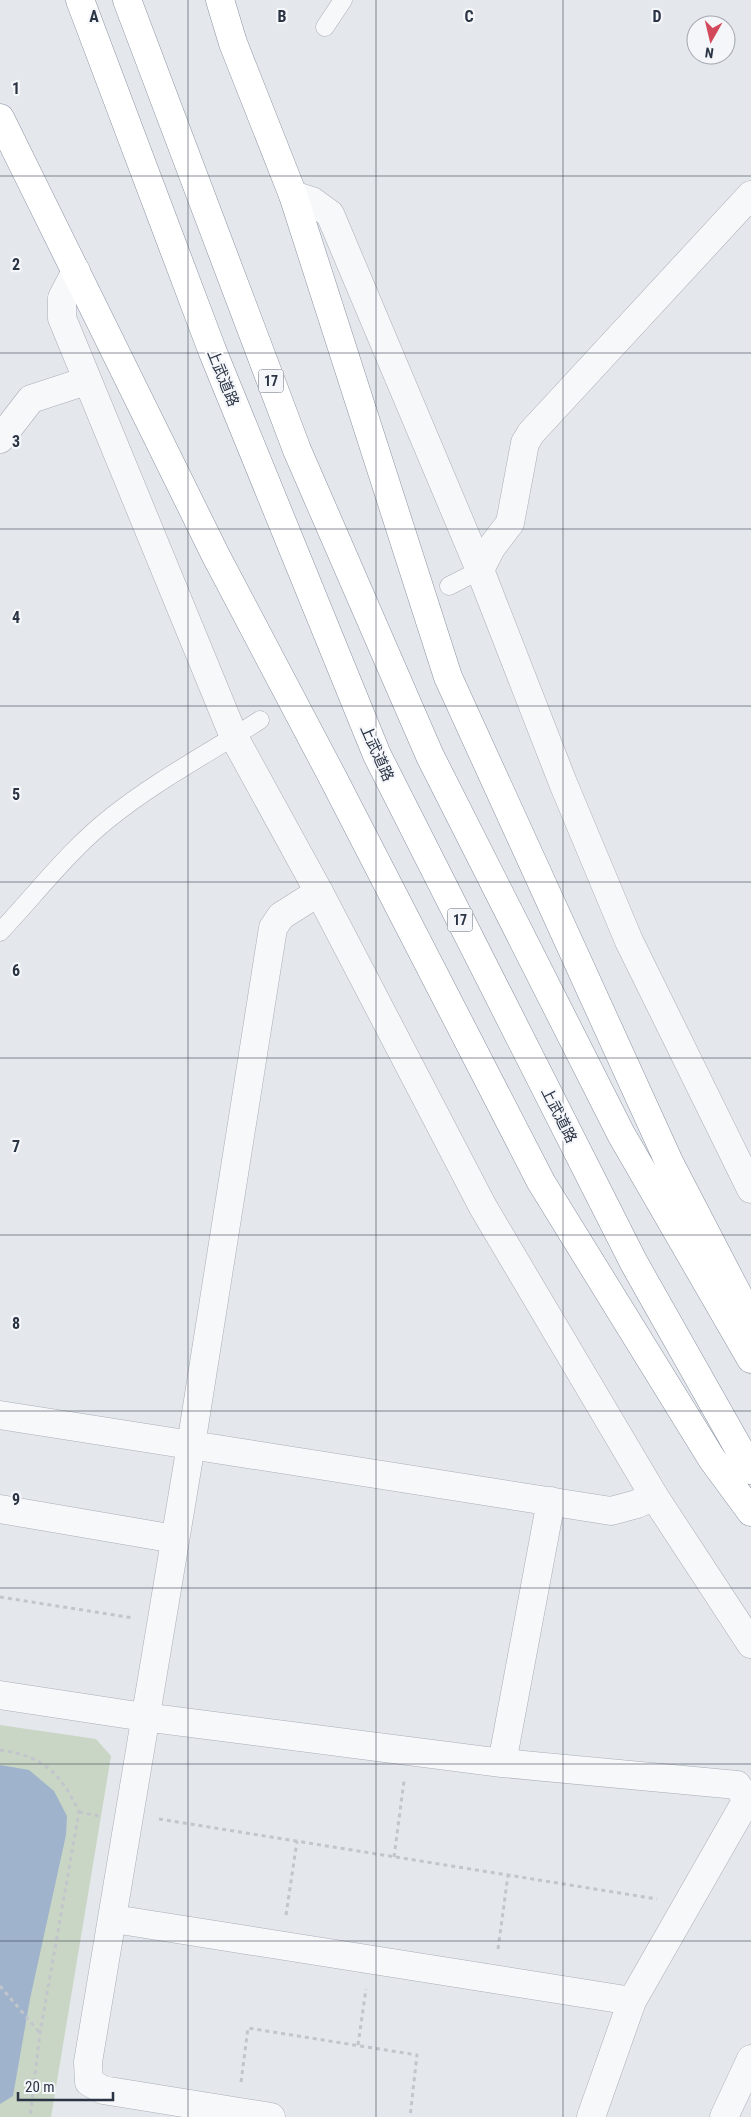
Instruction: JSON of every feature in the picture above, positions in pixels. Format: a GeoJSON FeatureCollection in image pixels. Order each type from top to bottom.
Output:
{"type":"FeatureCollection","features":[{"type":"Feature","properties":{"kind":"highway","name":"上武道路"},"geometry":{"type":"LineString","coordinates":[[80,0],[212,350],[377,755],[634,1263],[751,1470]]}},
{"type":"Feature","properties":{"kind":"highway","name":"17"},"geometry":{"type":"LineString","coordinates":[[127,0],[297,450],[430,756],[621,1134],[751,1359]]}},
{"type":"Feature","properties":{"kind":"highway"},"geometry":{"type":"LineString","coordinates":[[220,0],[233,43],[293,195],[448,676],[670,1164],[751,1320]]}},
{"type":"Feature","properties":{"kind":"highway"},"geometry":{"type":"LineString","coordinates":[[0,99],[4,125],[216,556],[333,778],[541,1182],[707,1451],[751,1512]]}},
{"type":"Feature","properties":{"kind":"street"},"geometry":{"type":"LineString","coordinates":[[293,195],[312,201],[330,214],[480,570],[562,783],[629,941],[751,1189]]}},
{"type":"Feature","properties":{"kind":"street"},"geometry":{"type":"LineString","coordinates":[[480,570],[491,548],[510,523],[525,444],[531,433],[751,195]]}},
{"type":"Feature","properties":{"kind":"street"},"geometry":{"type":"LineString","coordinates":[[76,271],[62,298],[62,318],[86,381],[234,737],[319,892],[483,1207],[654,1496],[751,1644]]}},
{"type":"Feature","properties":{"kind":"street"},"geometry":{"type":"LineString","coordinates":[[0,439],[31,399],[86,381]]}},
{"type":"Feature","properties":{"kind":"street"},"geometry":{"type":"LineString","coordinates":[[271,2117],[103,2090],[88,2082],[88,2062],[114,1919],[117,1815],[144,1717],[161,1622],[273,928],[281,916],[319,892]]}},
{"type":"Feature","properties":{"kind":"street"},"geometry":{"type":"LineString","coordinates":[[0,1415],[611,1511],[637,1504],[654,1496]]}},
{"type":"Feature","properties":{"kind":"street"},"geometry":{"type":"LineString","coordinates":[[502,1763],[551,1502]]}},
{"type":"Feature","properties":{"kind":"street"},"geometry":{"type":"LineString","coordinates":[[0,1509],[175,1539]]}},
{"type":"Feature","properties":{"kind":"street"},"geometry":{"type":"LineString","coordinates":[[0,1695],[144,1717],[502,1763],[737,1785],[744,1794],[745,1803],[690,1904],[632,2001],[591,2117]]}},
{"type":"Feature","properties":{"kind":"street"},"geometry":{"type":"LineString","coordinates":[[114,1919],[632,2001]]}},
{"type":"Feature","properties":{"kind":"street"},"geometry":{"type":"LineString","coordinates":[[724,2117],[751,2059]]}},
{"type":"Feature","properties":{"kind":"lane"},"geometry":{"type":"LineString","coordinates":[[324,27],[343,0]]}},
{"type":"Feature","properties":{"kind":"lane"},"geometry":{"type":"LineString","coordinates":[[449,586],[480,570]]}},
{"type":"Feature","properties":{"kind":"lane"},"geometry":{"type":"LineString","coordinates":[[0,932],[86,839],[111,817],[196,759],[260,720]]}},
{"type":"Feature","properties":{"kind":"path"},"geometry":{"type":"LineString","coordinates":[[0,1597],[161,1622]]}},
{"type":"Feature","properties":{"kind":"path"},"geometry":{"type":"LineString","coordinates":[[0,1750],[22,1753],[46,1765],[67,1788],[79,1812],[40,2033],[30,2117]]}},
{"type":"Feature","properties":{"kind":"path"},"geometry":{"type":"LineString","coordinates":[[394,1857],[408,1750]]}},
{"type":"Feature","properties":{"kind":"path"},"geometry":{"type":"LineString","coordinates":[[79,1812],[117,1815],[297,1841],[690,1904]]}},
{"type":"Feature","properties":{"kind":"path"},"geometry":{"type":"LineString","coordinates":[[282,1946],[297,1841]]}},
{"type":"Feature","properties":{"kind":"path"},"geometry":{"type":"LineString","coordinates":[[494,1979],[508,1875]]}},
{"type":"Feature","properties":{"kind":"path"},"geometry":{"type":"LineString","coordinates":[[358,2045],[370,1960]]}},
{"type":"Feature","properties":{"kind":"path"},"geometry":{"type":"LineString","coordinates":[[0,1986],[40,2033]]}},
{"type":"Feature","properties":{"kind":"path"},"geometry":{"type":"LineString","coordinates":[[238,2112],[248,2028],[417,2055],[410,2117]]}},
{"type":"Feature","properties":{"kind":"green space"},"geometry":{"type":"Polygon","coordinates":[[[0,1725],[96,1739],[111,1756],[51,2117],[0,2117],[0,1725]]]}},
{"type":"Feature","properties":{"kind":"water"},"geometry":{"type":"Polygon","coordinates":[[[0,1765],[29,1770],[54,1791],[67,1816],[66,1835],[30,1999],[13,2096],[0,2104],[0,1765]]]}}]}
